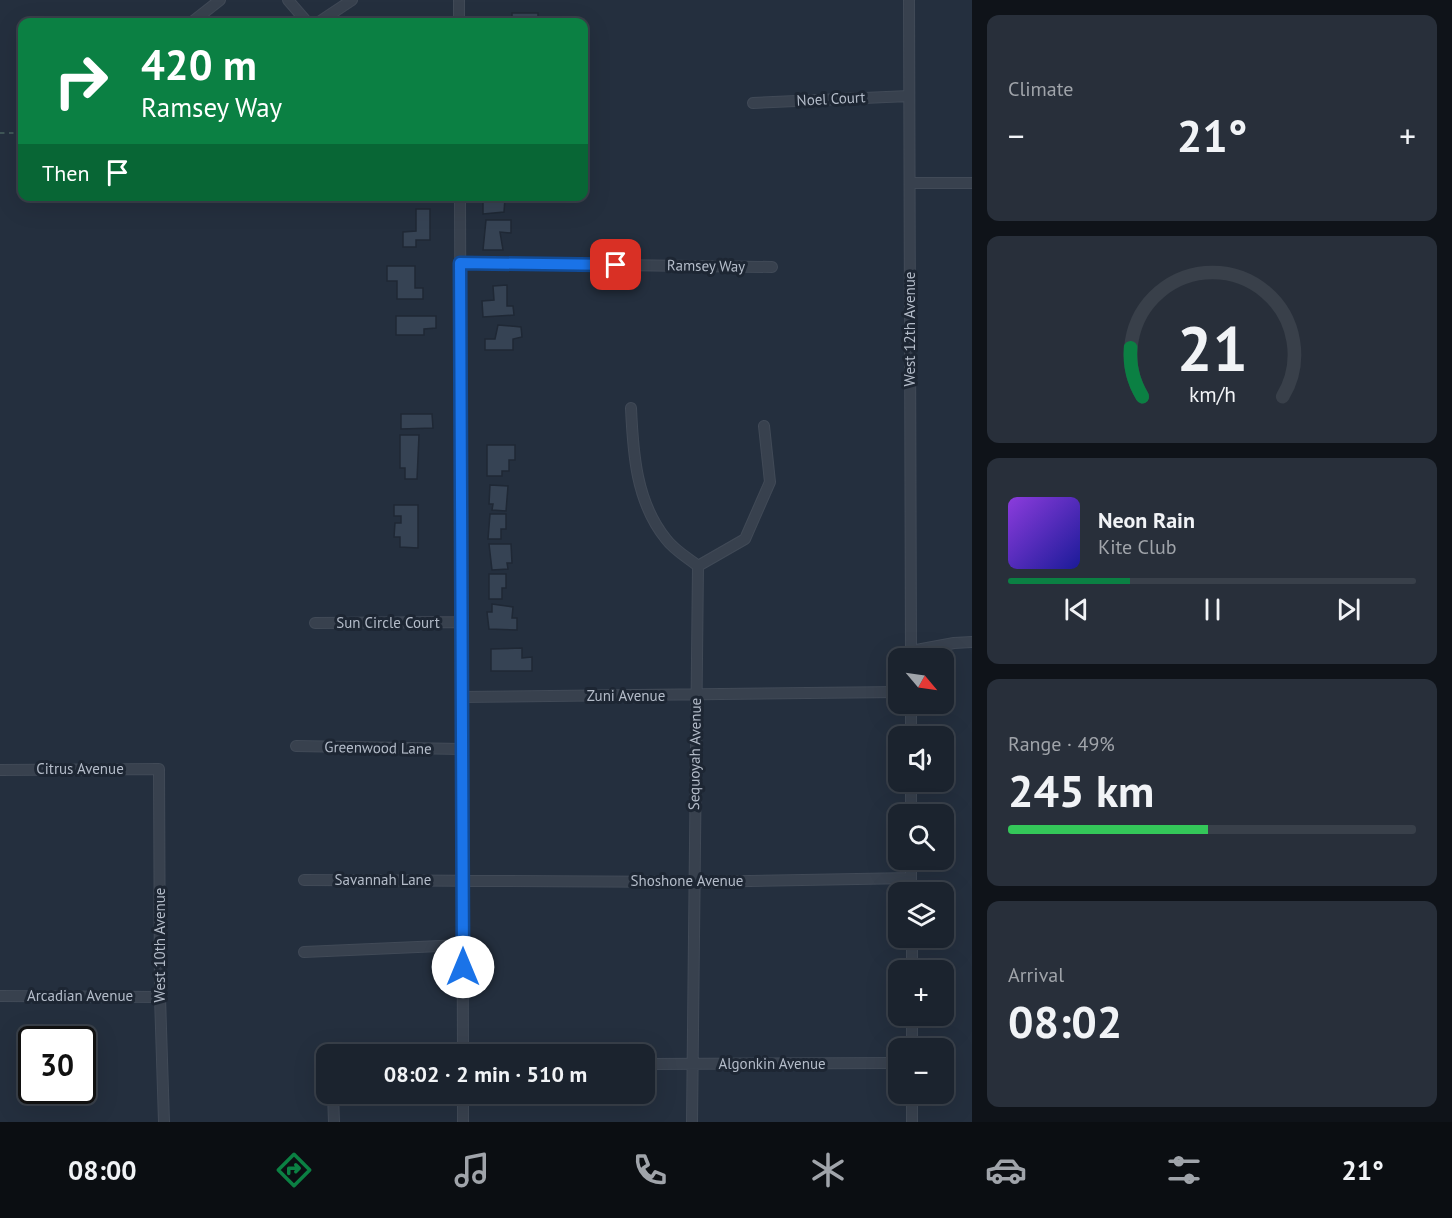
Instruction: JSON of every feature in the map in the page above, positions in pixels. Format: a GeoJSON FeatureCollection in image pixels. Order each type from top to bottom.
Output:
{"type":"FeatureCollection","features":[{"type":"Feature","properties":{"kind":"street"},"geometry":{"type":"LineString","coordinates":[[197,18],[220,0]]}},
{"type":"Feature","properties":{"kind":"street"},"geometry":{"type":"LineString","coordinates":[[288,0],[304,18]]}},
{"type":"Feature","properties":{"kind":"street"},"geometry":{"type":"LineString","coordinates":[[325,18],[352,0]]}},
{"type":"Feature","properties":{"kind":"street"},"geometry":{"type":"LineString","coordinates":[[459,0],[459,18]]}},
{"type":"Feature","properties":{"kind":"street","name":"West 12th Avenue"},"geometry":{"type":"LineString","coordinates":[[909,0],[911,648]]}},
{"type":"Feature","properties":{"kind":"street","name":"Noel Court"},"geometry":{"type":"LineString","coordinates":[[753,103],[909,96]]}},
{"type":"Feature","properties":{"kind":"street"},"geometry":{"type":"LineString","coordinates":[[910,183],[972,183]]}},
{"type":"Feature","properties":{"kind":"street"},"geometry":{"type":"LineString","coordinates":[[460,201],[463,1044]]}},
{"type":"Feature","properties":{"kind":"street","name":"Ramsey Way"},"geometry":{"type":"LineString","coordinates":[[460,263],[772,267]]}},
{"type":"Feature","properties":{"kind":"street"},"geometry":{"type":"LineString","coordinates":[[631,408],[634,459],[646,506],[666,540],[698,566],[745,539],[770,482],[764,426]]}},
{"type":"Feature","properties":{"kind":"street","name":"Sequoyah Avenue"},"geometry":{"type":"LineString","coordinates":[[692,1122],[690,1064],[698,566]]}},
{"type":"Feature","properties":{"kind":"street","name":"Sun Circle Court"},"geometry":{"type":"LineString","coordinates":[[315,623],[460,622]]}},
{"type":"Feature","properties":{"kind":"street"},"geometry":{"type":"LineString","coordinates":[[936,648],[954,643],[972,642]]}},
{"type":"Feature","properties":{"kind":"street","name":"Zuni Avenue"},"geometry":{"type":"LineString","coordinates":[[461,697],[888,692]]}},
{"type":"Feature","properties":{"kind":"street","name":"Greenwood Lane"},"geometry":{"type":"LineString","coordinates":[[296,746],[461,749]]}},
{"type":"Feature","properties":{"kind":"street","name":"Citrus Avenue"},"geometry":{"type":"LineString","coordinates":[[0,770],[159,769]]}},
{"type":"Feature","properties":{"kind":"street","name":"West 10th Avenue"},"geometry":{"type":"LineString","coordinates":[[159,769],[160,996],[164,1122]]}},
{"type":"Feature","properties":{"kind":"street"},"geometry":{"type":"LineString","coordinates":[[911,870],[911,882]]}},
{"type":"Feature","properties":{"kind":"street","name":"Shoshone Avenue"},"geometry":{"type":"LineString","coordinates":[[462,880],[693,882],[911,878]]}},
{"type":"Feature","properties":{"kind":"street","name":"Savannah Lane"},"geometry":{"type":"LineString","coordinates":[[304,880],[462,880]]}},
{"type":"Feature","properties":{"kind":"street"},"geometry":{"type":"LineString","coordinates":[[304,952],[462,945]]}},
{"type":"Feature","properties":{"kind":"street","name":"Arcadian Avenue"},"geometry":{"type":"LineString","coordinates":[[0,996],[160,996]]}},
{"type":"Feature","properties":{"kind":"street","name":"Algonkin Avenue"},"geometry":{"type":"LineString","coordinates":[[655,1064],[888,1064]]}},
{"type":"Feature","properties":{"kind":"street"},"geometry":{"type":"LineString","coordinates":[[333,1104],[334,1122]]}},
{"type":"Feature","properties":{"kind":"street"},"geometry":{"type":"LineString","coordinates":[[463,1104],[463,1122]]}},
{"type":"Feature","properties":{"kind":"street"},"geometry":{"type":"LineString","coordinates":[[912,1104],[912,1122]]}},
{"type":"Feature","properties":{"kind":"path"},"geometry":{"type":"LineString","coordinates":[[0,133],[18,133]]}},
{"type":"Feature","properties":{"kind":"building"},"geometry":{"type":"Polygon","coordinates":[[[512,13],[538,13],[538,18],[512,18],[512,13]]]}},
{"type":"Feature","properties":{"kind":"building"},"geometry":{"type":"Polygon","coordinates":[[[483,201],[505,201],[504,212],[483,214],[483,201]]]}},
{"type":"Feature","properties":{"kind":"building"},"geometry":{"type":"Polygon","coordinates":[[[416,209],[430,209],[430,240],[416,240],[416,247],[403,247],[403,232],[416,231],[416,209]]]}},
{"type":"Feature","properties":{"kind":"building"},"geometry":{"type":"Polygon","coordinates":[[[486,220],[511,220],[511,233],[500,232],[503,250],[483,250],[486,220]]]}},
{"type":"Feature","properties":{"kind":"building"},"geometry":{"type":"Polygon","coordinates":[[[387,266],[415,266],[415,288],[423,288],[423,299],[397,299],[397,281],[387,281],[387,266]]]}},
{"type":"Feature","properties":{"kind":"building"},"geometry":{"type":"Polygon","coordinates":[[[507,285],[507,306],[513,306],[514,315],[483,317],[482,301],[494,300],[493,286],[507,285]]]}},
{"type":"Feature","properties":{"kind":"building"},"geometry":{"type":"Polygon","coordinates":[[[396,316],[436,316],[436,328],[424,329],[424,335],[396,335],[396,316]]]}},
{"type":"Feature","properties":{"kind":"building"},"geometry":{"type":"Polygon","coordinates":[[[498,325],[521,327],[522,337],[513,339],[513,350],[485,350],[485,339],[495,339],[498,325]]]}},
{"type":"Feature","properties":{"kind":"building"},"geometry":{"type":"Polygon","coordinates":[[[401,414],[432,414],[433,428],[401,429],[401,414]]]}},
{"type":"Feature","properties":{"kind":"building"},"geometry":{"type":"Polygon","coordinates":[[[400,435],[419,435],[417,479],[405,479],[405,468],[400,468],[400,435]]]}},
{"type":"Feature","properties":{"kind":"building"},"geometry":{"type":"Polygon","coordinates":[[[487,445],[515,445],[515,460],[509,460],[509,471],[502,471],[502,476],[487,476],[487,445]]]}},
{"type":"Feature","properties":{"kind":"building"},"geometry":{"type":"Polygon","coordinates":[[[490,485],[508,486],[506,511],[492,510],[493,504],[489,504],[490,485]]]}},
{"type":"Feature","properties":{"kind":"building"},"geometry":{"type":"Polygon","coordinates":[[[394,505],[418,505],[418,548],[400,547],[400,537],[394,537],[395,523],[401,523],[401,516],[394,516],[394,505]]]}},
{"type":"Feature","properties":{"kind":"building"},"geometry":{"type":"Polygon","coordinates":[[[490,514],[506,514],[506,529],[501,529],[501,539],[488,539],[490,514]]]}},
{"type":"Feature","properties":{"kind":"building"},"geometry":{"type":"Polygon","coordinates":[[[489,544],[511,544],[512,563],[507,563],[508,569],[492,570],[489,544]]]}},
{"type":"Feature","properties":{"kind":"building"},"geometry":{"type":"Polygon","coordinates":[[[489,574],[506,574],[506,588],[502,588],[502,599],[489,599],[489,574]]]}},
{"type":"Feature","properties":{"kind":"building"},"geometry":{"type":"Polygon","coordinates":[[[492,604],[513,607],[512,618],[517,618],[517,630],[489,629],[487,612],[492,612],[492,604]]]}},
{"type":"Feature","properties":{"kind":"building"},"geometry":{"type":"Polygon","coordinates":[[[522,648],[522,658],[532,657],[532,671],[491,671],[491,649],[522,648]]]}},
{"type":"Feature","properties":{"kind":"route"},"geometry":{"type":"LineString","coordinates":[[463,967],[460,263],[616,265]]}}]}
